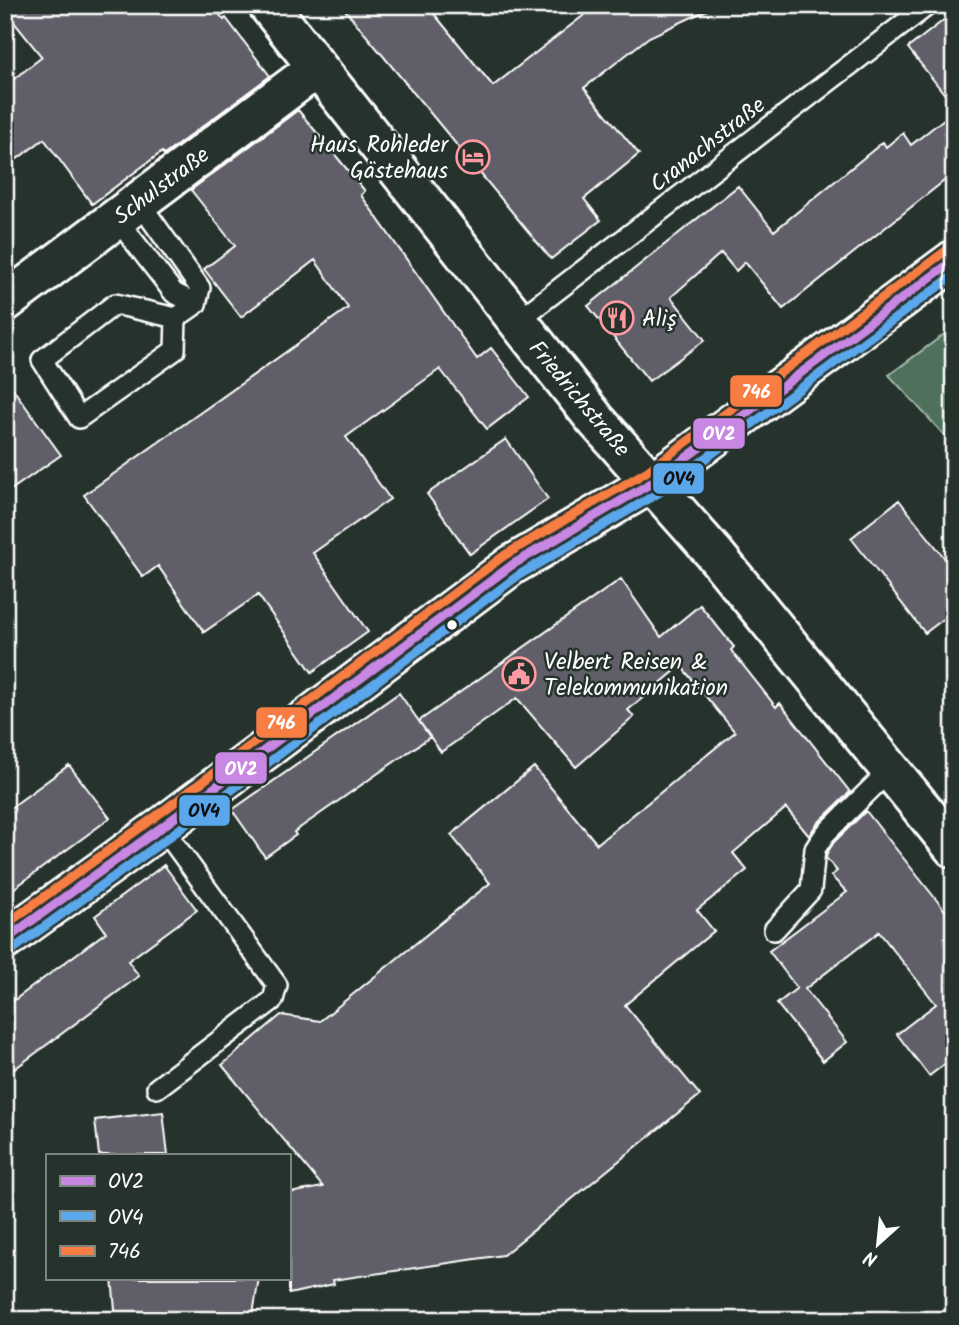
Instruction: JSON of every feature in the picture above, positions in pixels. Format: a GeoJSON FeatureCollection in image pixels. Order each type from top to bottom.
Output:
{"type":"FeatureCollection","features":[{"type":"Feature","properties":{"kind":"street","name":"Friedrichstraße"},"geometry":{"type":"LineString","coordinates":[[268,5],[422,198],[516,322],[604,430],[653,482],[954,848]]}},
{"type":"Feature","properties":{"kind":"street","name":"Schulstraße"},"geometry":{"type":"LineString","coordinates":[[5,302],[317,68]]}},
{"type":"Feature","properties":{"kind":"street"},"geometry":{"type":"LineString","coordinates":[[5,940],[162,827],[512,565],[653,482],[954,260]]}},
{"type":"Feature","properties":{"kind":"lane","name":"Cranachstraße"},"geometry":{"type":"LineString","coordinates":[[516,322],[928,5]]}},
{"type":"Feature","properties":{"kind":"lane"},"geometry":{"type":"LineString","coordinates":[[127,210],[174,293],[196,304]]}},
{"type":"Feature","properties":{"kind":"lane"},"geometry":{"type":"LineString","coordinates":[[127,210],[200,288],[196,304],[177,318],[115,304],[42,360],[79,418],[175,350],[177,318]]}},
{"type":"Feature","properties":{"kind":"lane"},"geometry":{"type":"LineString","coordinates":[[774,930],[811,890],[815,849],[825,834],[890,770]]}},
{"type":"Feature","properties":{"kind":"lane"},"geometry":{"type":"LineString","coordinates":[[157,1088],[273,999],[277,985],[162,827]]}},
{"type":"Feature","properties":{"kind":"green space"},"geometry":{"type":"Polygon","coordinates":[[[954,327],[954,446],[889,375],[954,327]]]}},
{"type":"Feature","properties":{"kind":"building"},"geometry":{"type":"Polygon","coordinates":[[[5,5],[212,5],[224,20],[226,18],[270,76],[164,155],[162,152],[92,204],[44,139],[5,168],[5,86],[42,57],[5,11],[5,5]]]}},
{"type":"Feature","properties":{"kind":"building"},"geometry":{"type":"Polygon","coordinates":[[[341,5],[427,5],[493,86],[597,5],[718,5],[649,37],[584,88],[639,154],[584,199],[601,220],[551,259],[341,5]]]}},
{"type":"Feature","properties":{"kind":"building"},"geometry":{"type":"Polygon","coordinates":[[[954,12],[954,106],[908,48],[954,12]]]}},
{"type":"Feature","properties":{"kind":"building"},"geometry":{"type":"Polygon","coordinates":[[[298,110],[365,191],[361,195],[477,359],[491,348],[529,397],[487,429],[440,369],[346,437],[390,499],[313,553],[368,632],[312,672],[258,595],[204,632],[158,566],[143,577],[84,495],[348,308],[315,260],[241,317],[204,269],[235,246],[191,190],[298,110]]]}},
{"type":"Feature","properties":{"kind":"building"},"geometry":{"type":"Polygon","coordinates":[[[954,111],[954,173],[783,309],[745,262],[736,271],[721,253],[671,297],[705,340],[649,381],[588,306],[738,186],[774,231],[883,142],[886,147],[903,133],[911,145],[954,111]]]}},
{"type":"Feature","properties":{"kind":"building"},"geometry":{"type":"Polygon","coordinates":[[[5,378],[61,455],[5,494],[5,378]]]}},
{"type":"Feature","properties":{"kind":"building"},"geometry":{"type":"Polygon","coordinates":[[[506,439],[548,499],[470,554],[427,494],[506,439]]]}},
{"type":"Feature","properties":{"kind":"building"},"geometry":{"type":"Polygon","coordinates":[[[899,500],[954,570],[954,611],[925,633],[851,538],[899,500]]]}},
{"type":"Feature","properties":{"kind":"building"},"geometry":{"type":"Polygon","coordinates":[[[621,579],[661,637],[700,605],[734,647],[731,650],[776,707],[780,703],[850,792],[816,825],[809,836],[786,808],[733,853],[747,870],[697,910],[714,931],[625,1005],[700,1095],[503,1255],[333,1280],[334,1284],[289,1294],[290,1193],[323,1187],[222,1065],[281,1015],[320,1021],[490,883],[451,835],[534,767],[597,844],[735,732],[681,666],[628,710],[634,717],[576,767],[517,698],[441,752],[419,721],[621,579]]]}},
{"type":"Feature","properties":{"kind":"building"},"geometry":{"type":"Polygon","coordinates":[[[399,693],[430,737],[294,832],[296,835],[265,857],[232,810],[399,693]]]}},
{"type":"Feature","properties":{"kind":"building"},"geometry":{"type":"Polygon","coordinates":[[[69,765],[110,818],[5,895],[5,812],[69,765]]]}},
{"type":"Feature","properties":{"kind":"building"},"geometry":{"type":"Polygon","coordinates":[[[866,811],[954,922],[954,1057],[929,1076],[897,1034],[936,1004],[879,932],[805,989],[847,1042],[823,1061],[777,1004],[797,988],[769,951],[847,892],[831,876],[837,871],[826,858],[827,853],[834,842],[866,811]]]}},
{"type":"Feature","properties":{"kind":"building"},"geometry":{"type":"Polygon","coordinates":[[[164,865],[197,910],[128,961],[139,976],[5,1076],[5,1007],[106,932],[95,916],[164,865]]]}},
{"type":"Feature","properties":{"kind":"building"},"geometry":{"type":"Polygon","coordinates":[[[163,1112],[168,1154],[99,1154],[95,1120],[163,1112]]]}},
{"type":"Feature","properties":{"kind":"building"},"geometry":{"type":"Polygon","coordinates":[[[112,1280],[259,1280],[252,1320],[116,1320],[112,1280]]]}},
{"type":"Feature","properties":{"kind":"transit line","name":"746"},"geometry":{"type":"LineString","coordinates":[[5,925],[155,817],[505,555],[646,472],[947,250]]}},
{"type":"Feature","properties":{"kind":"transit line","name":"OV2"},"geometry":{"type":"LineString","coordinates":[[5,940],[162,827],[512,565],[653,482],[954,260]]}},
{"type":"Feature","properties":{"kind":"transit line","name":"OV4"},"geometry":{"type":"LineString","coordinates":[[12,950],[169,837],[519,575],[660,492],[954,275]]}},
{"type":"Feature","properties":{"kind":"place","name":"Haus Rohleder Gästehaus"},"geometry":{"type":"Point","coordinates":[473,157]}},
{"type":"Feature","properties":{"kind":"place","name":"Aliş"},"geometry":{"type":"Point","coordinates":[617,318]}},
{"type":"Feature","properties":{"kind":"place","name":"Velbert Reisen & Telekommunikation"},"geometry":{"type":"Point","coordinates":[519,674]}}]}
